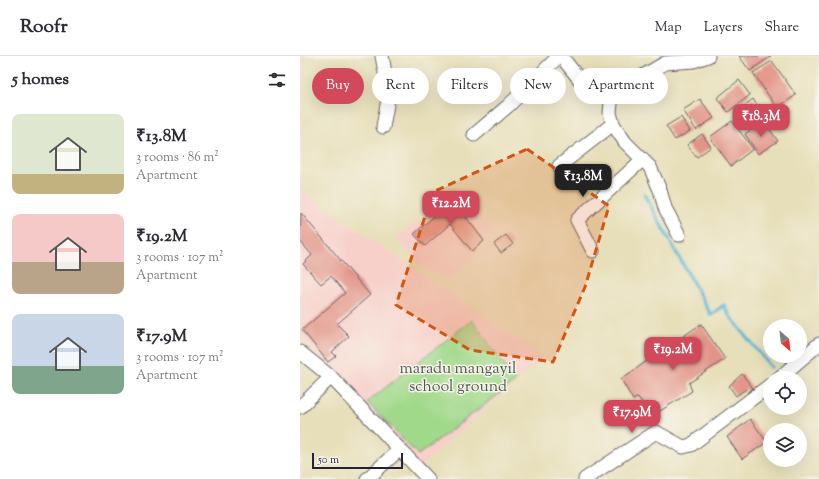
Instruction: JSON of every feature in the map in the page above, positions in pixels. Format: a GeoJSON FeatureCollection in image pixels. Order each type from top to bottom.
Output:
{"type":"FeatureCollection","features":[{"type":"Feature","properties":{"kind":"street"},"geometry":{"type":"LineString","coordinates":[[382,56],[389,94],[383,127]]}},
{"type":"Feature","properties":{"kind":"street"},"geometry":{"type":"LineString","coordinates":[[474,135],[508,106],[560,56],[574,73]]}},
{"type":"Feature","properties":{"kind":"street"},"geometry":{"type":"LineString","coordinates":[[656,68],[665,63],[694,61],[708,56]]}},
{"type":"Feature","properties":{"kind":"street"},"geometry":{"type":"LineString","coordinates":[[611,104],[610,113],[613,124],[625,142],[643,159],[655,175],[665,208],[679,236]]}},
{"type":"Feature","properties":{"kind":"street"},"geometry":{"type":"LineString","coordinates":[[559,166],[613,124]]}},
{"type":"Feature","properties":{"kind":"street"},"geometry":{"type":"LineString","coordinates":[[593,251],[577,220],[643,159]]}},
{"type":"Feature","properties":{"kind":"street"},"geometry":{"type":"LineString","coordinates":[[787,371],[819,344]]}},
{"type":"Feature","properties":{"kind":"street"},"geometry":{"type":"LineString","coordinates":[[300,352],[331,378],[428,479]]}},
{"type":"Feature","properties":{"kind":"street"},"geometry":{"type":"LineString","coordinates":[[300,407],[331,378]]}},
{"type":"Feature","properties":{"kind":"street"},"geometry":{"type":"LineString","coordinates":[[585,479],[656,432],[683,447],[691,444],[763,390]]}},
{"type":"Feature","properties":{"kind":"street"},"geometry":{"type":"LineString","coordinates":[[367,479],[400,449]]}},
{"type":"Feature","properties":{"kind":"highlighted area"},"geometry":{"type":"Polygon","coordinates":[[[527,149],[609,206],[585,287],[553,362],[470,350],[396,305],[433,192],[527,149]]]}},
{"type":"Feature","properties":{"kind":"shaded area"},"geometry":{"type":"Polygon","coordinates":[[[458,187],[494,234],[451,279],[425,270],[396,239],[458,187]]]}},
{"type":"Feature","properties":{"kind":"shaded area"},"geometry":{"type":"Polygon","coordinates":[[[300,190],[543,357],[418,469],[300,338],[300,190]]]}},
{"type":"Feature","properties":{"kind":"green space","name":"maradu mangayil school ground"},"geometry":{"type":"Polygon","coordinates":[[[472,320],[516,381],[418,455],[367,402],[472,320]]]}},
{"type":"Feature","properties":{"kind":"building"},"geometry":{"type":"Polygon","coordinates":[[[739,56],[771,56],[750,71],[739,56]]]}},
{"type":"Feature","properties":{"kind":"building"},"geometry":{"type":"Polygon","coordinates":[[[772,61],[796,95],[777,108],[753,73],[772,61]]]}},
{"type":"Feature","properties":{"kind":"building"},"geometry":{"type":"Polygon","coordinates":[[[739,80],[750,95],[728,112],[717,98],[739,80]]]}},
{"type":"Feature","properties":{"kind":"building"},"geometry":{"type":"Polygon","coordinates":[[[700,99],[714,118],[696,130],[683,110],[700,99]]]}},
{"type":"Feature","properties":{"kind":"building"},"geometry":{"type":"Polygon","coordinates":[[[753,99],[765,117],[751,126],[740,109],[753,99]]]}},
{"type":"Feature","properties":{"kind":"building"},"geometry":{"type":"Polygon","coordinates":[[[681,117],[690,131],[675,140],[666,126],[681,117]]]}},
{"type":"Feature","properties":{"kind":"building"},"geometry":{"type":"Polygon","coordinates":[[[732,121],[753,149],[731,166],[710,137],[732,121]]]}},
{"type":"Feature","properties":{"kind":"building"},"geometry":{"type":"Polygon","coordinates":[[[764,121],[778,141],[758,154],[745,134],[764,121]]]}},
{"type":"Feature","properties":{"kind":"building"},"geometry":{"type":"Polygon","coordinates":[[[702,134],[711,147],[697,157],[687,145],[702,134]]]}},
{"type":"Feature","properties":{"kind":"building"},"geometry":{"type":"Polygon","coordinates":[[[458,195],[468,208],[463,213],[484,241],[472,251],[450,224],[425,246],[414,234],[458,195]]]}},
{"type":"Feature","properties":{"kind":"building"},"geometry":{"type":"Polygon","coordinates":[[[301,213],[370,295],[337,324],[349,336],[332,352],[336,356],[328,362],[302,330],[345,293],[331,276],[321,284],[303,264],[312,255],[300,241],[301,213]]]}},
{"type":"Feature","properties":{"kind":"building"},"geometry":{"type":"Polygon","coordinates":[[[506,235],[513,244],[501,253],[494,244],[506,235]]]}},
{"type":"Feature","properties":{"kind":"building"},"geometry":{"type":"Polygon","coordinates":[[[701,324],[725,359],[689,383],[692,391],[652,416],[638,397],[633,400],[621,379],[701,324]]]}},
{"type":"Feature","properties":{"kind":"building"},"geometry":{"type":"Polygon","coordinates":[[[742,374],[753,388],[748,393],[746,389],[736,396],[729,386],[742,374]]]}},
{"type":"Feature","properties":{"kind":"building"},"geometry":{"type":"Polygon","coordinates":[[[750,419],[763,437],[763,445],[742,459],[727,437],[750,419]]]}},
{"type":"Feature","properties":{"kind":"waterway"},"geometry":{"type":"LineString","coordinates":[[644,194],[711,315],[724,305],[729,315],[771,367]]}}]}
